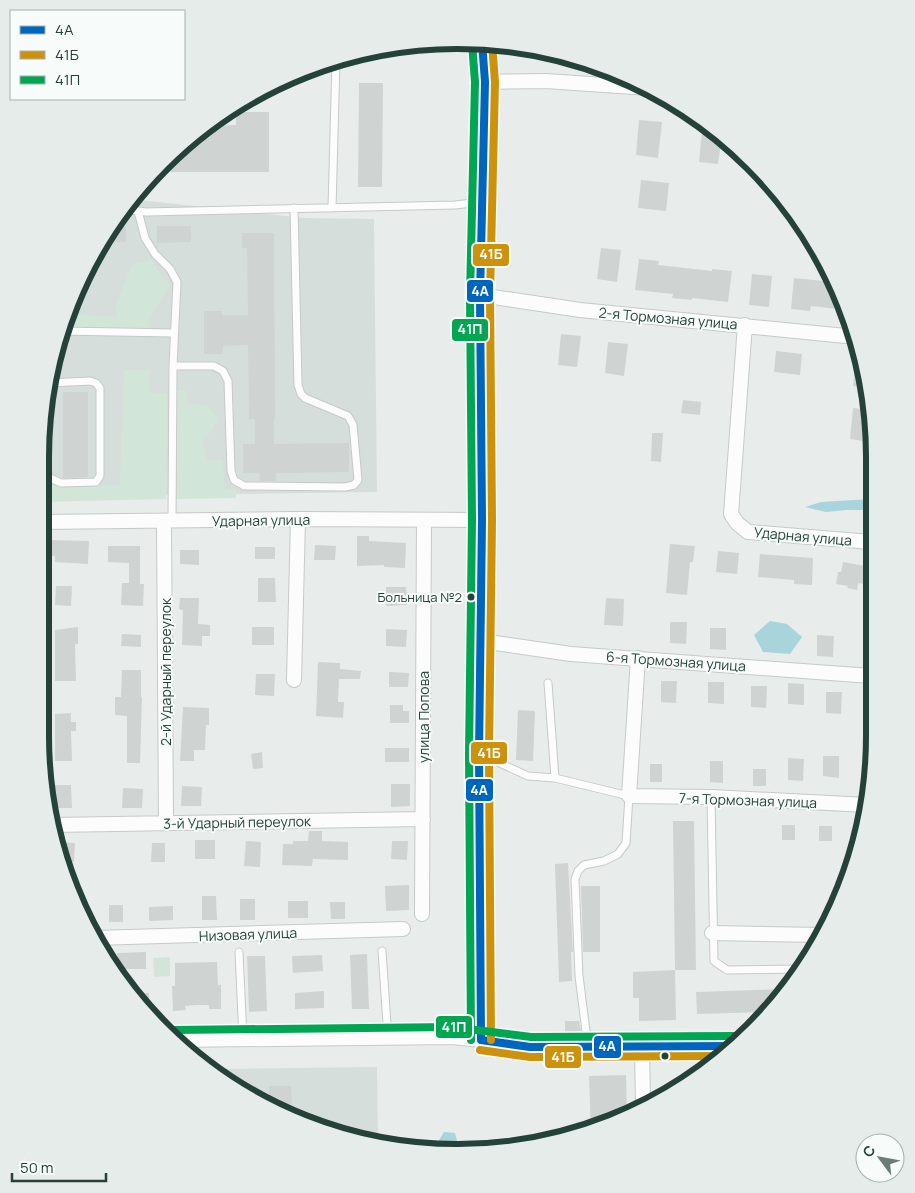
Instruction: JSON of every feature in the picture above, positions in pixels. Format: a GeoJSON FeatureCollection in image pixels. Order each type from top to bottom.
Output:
{"type":"FeatureCollection","features":[{"type":"Feature","properties":{"kind":"street"},"geometry":{"type":"LineString","coordinates":[[482,1040],[479,754],[482,520],[480,295],[486,82],[483,50]]}},
{"type":"Feature","properties":{"kind":"street"},"geometry":{"type":"LineString","coordinates":[[486,82],[554,81],[628,87]]}},
{"type":"Feature","properties":{"kind":"street","name":"2-я Тормозная улица"},"geometry":{"type":"LineString","coordinates":[[480,295],[580,310],[848,336]]}},
{"type":"Feature","properties":{"kind":"street","name":"Ударная улица"},"geometry":{"type":"LineString","coordinates":[[745,325],[731,514],[737,523],[748,532],[866,542]]}},
{"type":"Feature","properties":{"kind":"street"},"geometry":{"type":"LineString","coordinates":[[294,680],[298,519]]}},
{"type":"Feature","properties":{"kind":"street","name":"Ударная улица"},"geometry":{"type":"LineString","coordinates":[[49,522],[298,519],[482,520]]}},
{"type":"Feature","properties":{"kind":"street","name":"улица Попова"},"geometry":{"type":"LineString","coordinates":[[422,914],[424,520]]}},
{"type":"Feature","properties":{"kind":"street","name":"2-й Ударный переулок"},"geometry":{"type":"LineString","coordinates":[[166,822],[168,521]]}},
{"type":"Feature","properties":{"kind":"street","name":"6-я Тормозная улица"},"geometry":{"type":"LineString","coordinates":[[481,640],[572,654],[866,676]]}},
{"type":"Feature","properties":{"kind":"street"},"geometry":{"type":"LineString","coordinates":[[629,796],[638,658]]}},
{"type":"Feature","properties":{"kind":"street","name":"7-я Тормозная улица"},"geometry":{"type":"LineString","coordinates":[[629,796],[712,797],[860,806]]}},
{"type":"Feature","properties":{"kind":"street","name":"3-й Ударный переулок"},"geometry":{"type":"LineString","coordinates":[[59,826],[166,822],[423,819]]}},
{"type":"Feature","properties":{"kind":"street","name":"Низовая улица"},"geometry":{"type":"LineString","coordinates":[[103,938],[403,929]]}},
{"type":"Feature","properties":{"kind":"street"},"geometry":{"type":"LineString","coordinates":[[712,933],[814,935]]}},
{"type":"Feature","properties":{"kind":"street"},"geometry":{"type":"LineString","coordinates":[[184,1040],[452,1037],[530,1047],[642,1047],[713,1054]]}},
{"type":"Feature","properties":{"kind":"street"},"geometry":{"type":"LineString","coordinates":[[642,1047],[643,1099]]}},
{"type":"Feature","properties":{"kind":"lane"},"geometry":{"type":"LineString","coordinates":[[332,208],[336,67]]}},
{"type":"Feature","properties":{"kind":"lane"},"geometry":{"type":"LineString","coordinates":[[132,210],[332,208],[455,205],[482,202]]}},
{"type":"Feature","properties":{"kind":"lane"},"geometry":{"type":"LineString","coordinates":[[173,366],[214,366],[224,371],[228,381],[231,471],[234,480],[244,486],[354,486],[358,480],[353,425],[348,416],[305,398],[301,394],[298,385],[294,208]]}},
{"type":"Feature","properties":{"kind":"lane"},"geometry":{"type":"LineString","coordinates":[[138,211],[145,238],[155,254],[170,269],[177,282],[168,521]]}},
{"type":"Feature","properties":{"kind":"lane"},"geometry":{"type":"LineString","coordinates":[[69,331],[174,332]]}},
{"type":"Feature","properties":{"kind":"lane"},"geometry":{"type":"LineString","coordinates":[[49,476],[61,483],[96,482],[100,476],[100,388],[96,383],[90,381],[56,383]]}},
{"type":"Feature","properties":{"kind":"lane"},"geometry":{"type":"LineString","coordinates":[[548,682],[555,778]]}},
{"type":"Feature","properties":{"kind":"lane"},"geometry":{"type":"LineString","coordinates":[[479,754],[528,776],[555,778],[629,796],[626,843],[618,854],[604,861],[584,865],[575,879],[579,976],[588,1047]]}},
{"type":"Feature","properties":{"kind":"lane"},"geometry":{"type":"LineString","coordinates":[[712,797],[712,933],[714,961],[727,970],[793,969]]}},
{"type":"Feature","properties":{"kind":"lane"},"geometry":{"type":"LineString","coordinates":[[382,951],[388,1038]]}},
{"type":"Feature","properties":{"kind":"lane"},"geometry":{"type":"LineString","coordinates":[[239,952],[243,1039]]}},
{"type":"Feature","properties":{"kind":"shaded area"},"geometry":{"type":"Polygon","coordinates":[[[140,200],[304,218],[374,219],[377,492],[49,497],[52,404],[70,326],[91,277],[104,253],[140,200]]]}},
{"type":"Feature","properties":{"kind":"shaded area"},"geometry":{"type":"Polygon","coordinates":[[[377,1067],[378,1136],[326,1123],[301,1113],[253,1089],[221,1069],[377,1067]]]}},
{"type":"Feature","properties":{"kind":"green space"},"geometry":{"type":"Polygon","coordinates":[[[151,260],[170,286],[150,317],[147,331],[69,330],[75,314],[117,317],[116,306],[132,265],[151,260]]]}},
{"type":"Feature","properties":{"kind":"green space"},"geometry":{"type":"Polygon","coordinates":[[[124,370],[150,370],[150,393],[167,393],[166,499],[49,502],[49,486],[120,485],[124,370]]]}},
{"type":"Feature","properties":{"kind":"green space"},"geometry":{"type":"Polygon","coordinates":[[[177,390],[187,391],[188,404],[206,405],[218,418],[211,432],[202,440],[207,460],[223,460],[224,489],[236,489],[236,498],[176,499],[177,390]]]}},
{"type":"Feature","properties":{"kind":"green space"},"geometry":{"type":"Polygon","coordinates":[[[170,957],[170,976],[154,977],[153,958],[170,957]]]}},
{"type":"Feature","properties":{"kind":"water"},"geometry":{"type":"Polygon","coordinates":[[[866,499],[866,510],[826,512],[805,507],[821,502],[866,499]]]}},
{"type":"Feature","properties":{"kind":"water"},"geometry":{"type":"Polygon","coordinates":[[[770,621],[787,624],[802,637],[790,654],[763,652],[754,635],[770,621]]]}},
{"type":"Feature","properties":{"kind":"water"},"geometry":{"type":"Polygon","coordinates":[[[444,1132],[455,1133],[458,1144],[437,1143],[444,1132]]]}},
{"type":"Feature","properties":{"kind":"building"},"geometry":{"type":"Polygon","coordinates":[[[359,83],[383,83],[382,187],[358,187],[359,83]]]}},
{"type":"Feature","properties":{"kind":"building"},"geometry":{"type":"Polygon","coordinates":[[[240,112],[269,112],[269,172],[164,172],[188,150],[219,126],[236,125],[236,114],[240,112]]]}},
{"type":"Feature","properties":{"kind":"building"},"geometry":{"type":"Polygon","coordinates":[[[639,120],[662,122],[658,158],[636,155],[639,120]]]}},
{"type":"Feature","properties":{"kind":"building"},"geometry":{"type":"Polygon","coordinates":[[[703,131],[721,145],[718,164],[699,162],[703,131]]]}},
{"type":"Feature","properties":{"kind":"building"},"geometry":{"type":"Polygon","coordinates":[[[641,180],[669,183],[666,211],[638,208],[641,180]]]}},
{"type":"Feature","properties":{"kind":"building"},"geometry":{"type":"Polygon","coordinates":[[[157,226],[191,226],[191,242],[157,243],[157,226]]]}},
{"type":"Feature","properties":{"kind":"building"},"geometry":{"type":"Polygon","coordinates":[[[120,227],[126,227],[126,242],[115,242],[115,236],[120,227]]]}},
{"type":"Feature","properties":{"kind":"building"},"geometry":{"type":"Polygon","coordinates":[[[242,233],[274,233],[274,444],[349,443],[349,472],[276,473],[276,481],[260,481],[259,473],[243,473],[243,444],[255,444],[255,419],[249,419],[248,345],[223,346],[223,354],[204,354],[204,311],[222,311],[222,315],[248,315],[247,248],[242,248],[242,233]]]}},
{"type":"Feature","properties":{"kind":"building"},"geometry":{"type":"Polygon","coordinates":[[[601,248],[621,250],[617,282],[597,279],[601,248]]]}},
{"type":"Feature","properties":{"kind":"building"},"geometry":{"type":"Polygon","coordinates":[[[639,259],[659,261],[658,265],[712,271],[712,269],[732,271],[728,302],[672,298],[673,294],[635,290],[639,259]]]}},
{"type":"Feature","properties":{"kind":"building"},"geometry":{"type":"Polygon","coordinates":[[[752,274],[772,276],[769,307],[749,305],[752,274]]]}},
{"type":"Feature","properties":{"kind":"building"},"geometry":{"type":"Polygon","coordinates":[[[794,278],[826,281],[838,309],[811,306],[810,311],[791,309],[794,278]]]}},
{"type":"Feature","properties":{"kind":"building"},"geometry":{"type":"Polygon","coordinates":[[[561,334],[581,336],[577,367],[558,365],[561,334]]]}},
{"type":"Feature","properties":{"kind":"building"},"geometry":{"type":"Polygon","coordinates":[[[608,342],[628,344],[624,376],[605,373],[608,342]]]}},
{"type":"Feature","properties":{"kind":"building"},"geometry":{"type":"Polygon","coordinates":[[[776,351],[802,354],[800,375],[774,372],[776,351]]]}},
{"type":"Feature","properties":{"kind":"building"},"geometry":{"type":"Polygon","coordinates":[[[855,366],[860,387],[853,386],[855,366]]]}},
{"type":"Feature","properties":{"kind":"building"},"geometry":{"type":"Polygon","coordinates":[[[63,392],[88,392],[88,477],[63,478],[63,392]]]}},
{"type":"Feature","properties":{"kind":"building"},"geometry":{"type":"Polygon","coordinates":[[[683,400],[701,402],[700,415],[681,413],[683,400]]]}},
{"type":"Feature","properties":{"kind":"building"},"geometry":{"type":"Polygon","coordinates":[[[853,408],[863,409],[865,441],[850,439],[853,408]]]}},
{"type":"Feature","properties":{"kind":"building"},"geometry":{"type":"Polygon","coordinates":[[[652,433],[663,433],[661,462],[651,461],[652,433]]]}},
{"type":"Feature","properties":{"kind":"building"},"geometry":{"type":"Polygon","coordinates":[[[357,536],[369,536],[369,541],[406,543],[405,568],[384,567],[384,565],[357,566],[357,536]]]}},
{"type":"Feature","properties":{"kind":"building"},"geometry":{"type":"Polygon","coordinates":[[[49,540],[89,541],[88,564],[55,562],[55,556],[49,556],[49,540]]]}},
{"type":"Feature","properties":{"kind":"building"},"geometry":{"type":"Polygon","coordinates":[[[670,544],[695,546],[693,562],[690,562],[687,595],[666,593],[670,544]]]}},
{"type":"Feature","properties":{"kind":"building"},"geometry":{"type":"Polygon","coordinates":[[[315,545],[336,546],[335,560],[314,560],[315,545]]]}},
{"type":"Feature","properties":{"kind":"building"},"geometry":{"type":"Polygon","coordinates":[[[108,546],[140,546],[140,584],[144,584],[143,606],[121,605],[122,583],[129,583],[129,563],[108,562],[108,546]]]}},
{"type":"Feature","properties":{"kind":"building"},"geometry":{"type":"Polygon","coordinates":[[[255,547],[275,547],[275,559],[255,559],[255,547]]]}},
{"type":"Feature","properties":{"kind":"building"},"geometry":{"type":"Polygon","coordinates":[[[180,550],[199,550],[199,565],[180,564],[180,550]]]}},
{"type":"Feature","properties":{"kind":"building"},"geometry":{"type":"Polygon","coordinates":[[[718,551],[739,553],[737,574],[716,572],[718,551]]]}},
{"type":"Feature","properties":{"kind":"building"},"geometry":{"type":"Polygon","coordinates":[[[760,554],[813,558],[812,585],[794,584],[794,580],[758,577],[760,554]]]}},
{"type":"Feature","properties":{"kind":"building"},"geometry":{"type":"Polygon","coordinates":[[[843,562],[866,566],[866,584],[858,583],[857,590],[836,584],[838,572],[841,572],[843,562]]]}},
{"type":"Feature","properties":{"kind":"building"},"geometry":{"type":"Polygon","coordinates":[[[258,578],[275,578],[276,602],[258,602],[258,578]]]}},
{"type":"Feature","properties":{"kind":"building"},"geometry":{"type":"Polygon","coordinates":[[[56,586],[72,586],[71,606],[55,605],[56,586]]]}},
{"type":"Feature","properties":{"kind":"building"},"geometry":{"type":"Polygon","coordinates":[[[386,587],[406,587],[407,605],[386,606],[386,587]]]}},
{"type":"Feature","properties":{"kind":"building"},"geometry":{"type":"Polygon","coordinates":[[[180,598],[199,598],[198,624],[210,625],[210,636],[202,636],[202,646],[182,645],[183,610],[179,609],[180,598]]]}},
{"type":"Feature","properties":{"kind":"building"},"geometry":{"type":"Polygon","coordinates":[[[606,598],[624,599],[623,626],[604,625],[606,598]]]}},
{"type":"Feature","properties":{"kind":"building"},"geometry":{"type":"Polygon","coordinates":[[[670,622],[687,622],[686,644],[670,643],[670,622]]]}},
{"type":"Feature","properties":{"kind":"building"},"geometry":{"type":"Polygon","coordinates":[[[78,627],[78,644],[75,644],[76,681],[55,681],[55,630],[78,627]]]}},
{"type":"Feature","properties":{"kind":"building"},"geometry":{"type":"Polygon","coordinates":[[[252,627],[274,627],[274,645],[252,645],[252,627]]]}},
{"type":"Feature","properties":{"kind":"building"},"geometry":{"type":"Polygon","coordinates":[[[710,628],[726,628],[726,650],[710,649],[710,628]]]}},
{"type":"Feature","properties":{"kind":"building"},"geometry":{"type":"Polygon","coordinates":[[[386,629],[407,630],[406,647],[386,646],[386,629]]]}},
{"type":"Feature","properties":{"kind":"building"},"geometry":{"type":"Polygon","coordinates":[[[122,634],[141,635],[141,647],[121,646],[122,634]]]}},
{"type":"Feature","properties":{"kind":"building"},"geometry":{"type":"Polygon","coordinates":[[[817,635],[834,636],[833,657],[817,656],[817,635]]]}},
{"type":"Feature","properties":{"kind":"building"},"geometry":{"type":"Polygon","coordinates":[[[318,662],[340,663],[340,669],[361,671],[360,679],[339,679],[338,702],[344,702],[343,718],[316,716],[318,662]]]}},
{"type":"Feature","properties":{"kind":"building"},"geometry":{"type":"Polygon","coordinates":[[[122,670],[141,670],[140,763],[127,763],[127,716],[115,715],[115,697],[121,697],[122,670]]]}},
{"type":"Feature","properties":{"kind":"building"},"geometry":{"type":"Polygon","coordinates":[[[389,672],[409,673],[408,687],[389,687],[389,672]]]}},
{"type":"Feature","properties":{"kind":"building"},"geometry":{"type":"Polygon","coordinates":[[[256,674],[275,674],[274,696],[255,695],[256,674]]]}},
{"type":"Feature","properties":{"kind":"building"},"geometry":{"type":"Polygon","coordinates":[[[661,681],[677,681],[676,703],[661,702],[661,681]]]}},
{"type":"Feature","properties":{"kind":"building"},"geometry":{"type":"Polygon","coordinates":[[[708,682],[724,682],[724,704],[708,703],[708,682]]]}},
{"type":"Feature","properties":{"kind":"building"},"geometry":{"type":"Polygon","coordinates":[[[788,683],[804,684],[804,705],[788,704],[788,683]]]}},
{"type":"Feature","properties":{"kind":"building"},"geometry":{"type":"Polygon","coordinates":[[[751,686],[767,686],[766,708],[751,707],[751,686]]]}},
{"type":"Feature","properties":{"kind":"building"},"geometry":{"type":"Polygon","coordinates":[[[826,692],[842,692],[841,714],[826,713],[826,692]]]}},
{"type":"Feature","properties":{"kind":"building"},"geometry":{"type":"Polygon","coordinates":[[[390,705],[403,705],[403,711],[409,711],[409,723],[390,723],[390,705]]]}},
{"type":"Feature","properties":{"kind":"building"},"geometry":{"type":"Polygon","coordinates":[[[183,707],[209,708],[209,725],[206,725],[205,750],[194,750],[194,761],[180,761],[183,707]]]}},
{"type":"Feature","properties":{"kind":"building"},"geometry":{"type":"Polygon","coordinates":[[[518,710],[535,711],[533,761],[516,760],[518,710]]]}},
{"type":"Feature","properties":{"kind":"building"},"geometry":{"type":"Polygon","coordinates":[[[71,713],[71,722],[76,722],[76,731],[71,731],[72,761],[55,761],[55,714],[71,713]]]}},
{"type":"Feature","properties":{"kind":"building"},"geometry":{"type":"Polygon","coordinates":[[[385,748],[409,748],[409,762],[385,762],[385,748]]]}},
{"type":"Feature","properties":{"kind":"building"},"geometry":{"type":"Polygon","coordinates":[[[262,752],[263,768],[253,769],[251,754],[262,752]]]}},
{"type":"Feature","properties":{"kind":"building"},"geometry":{"type":"Polygon","coordinates":[[[823,756],[839,756],[839,778],[823,776],[823,756]]]}},
{"type":"Feature","properties":{"kind":"building"},"geometry":{"type":"Polygon","coordinates":[[[788,758],[804,759],[803,781],[788,780],[788,758]]]}},
{"type":"Feature","properties":{"kind":"building"},"geometry":{"type":"Polygon","coordinates":[[[710,761],[723,761],[723,783],[710,782],[710,761]]]}},
{"type":"Feature","properties":{"kind":"building"},"geometry":{"type":"Polygon","coordinates":[[[650,764],[662,764],[662,782],[650,782],[650,764]]]}},
{"type":"Feature","properties":{"kind":"building"},"geometry":{"type":"Polygon","coordinates":[[[753,769],[766,769],[766,786],[753,786],[753,769]]]}},
{"type":"Feature","properties":{"kind":"building"},"geometry":{"type":"Polygon","coordinates":[[[391,784],[410,784],[410,806],[391,807],[391,784]]]}},
{"type":"Feature","properties":{"kind":"building"},"geometry":{"type":"Polygon","coordinates":[[[54,785],[71,785],[72,808],[56,808],[54,785]]]}},
{"type":"Feature","properties":{"kind":"building"},"geometry":{"type":"Polygon","coordinates":[[[182,786],[202,787],[201,806],[181,806],[182,786]]]}},
{"type":"Feature","properties":{"kind":"building"},"geometry":{"type":"Polygon","coordinates":[[[123,788],[143,789],[142,808],[122,808],[123,788]]]}},
{"type":"Feature","properties":{"kind":"building"},"geometry":{"type":"Polygon","coordinates":[[[673,821],[694,821],[696,970],[675,970],[673,821]]]}},
{"type":"Feature","properties":{"kind":"building"},"geometry":{"type":"Polygon","coordinates":[[[782,825],[795,825],[795,840],[782,840],[782,825]]]}},
{"type":"Feature","properties":{"kind":"building"},"geometry":{"type":"Polygon","coordinates":[[[819,826],[832,826],[832,841],[819,841],[819,826]]]}},
{"type":"Feature","properties":{"kind":"building"},"geometry":{"type":"Polygon","coordinates":[[[309,831],[322,831],[322,841],[348,842],[348,860],[313,859],[312,866],[282,865],[283,844],[293,844],[293,841],[308,841],[309,831]]]}},
{"type":"Feature","properties":{"kind":"building"},"geometry":{"type":"Polygon","coordinates":[[[195,840],[215,840],[215,859],[195,859],[195,840]]]}},
{"type":"Feature","properties":{"kind":"building"},"geometry":{"type":"Polygon","coordinates":[[[246,841],[261,842],[260,867],[244,866],[246,841]]]}},
{"type":"Feature","properties":{"kind":"building"},"geometry":{"type":"Polygon","coordinates":[[[392,841],[408,841],[407,860],[391,859],[392,841]]]}},
{"type":"Feature","properties":{"kind":"building"},"geometry":{"type":"Polygon","coordinates":[[[63,842],[75,843],[74,862],[69,862],[63,842]]]}},
{"type":"Feature","properties":{"kind":"building"},"geometry":{"type":"Polygon","coordinates":[[[152,843],[165,843],[165,862],[151,862],[152,843]]]}},
{"type":"Feature","properties":{"kind":"building"},"geometry":{"type":"Polygon","coordinates":[[[568,863],[573,952],[571,952],[572,981],[559,982],[555,864],[568,863]]]}},
{"type":"Feature","properties":{"kind":"building"},"geometry":{"type":"Polygon","coordinates":[[[409,885],[409,910],[386,911],[385,886],[409,885]]]}},
{"type":"Feature","properties":{"kind":"building"},"geometry":{"type":"Polygon","coordinates":[[[581,886],[600,886],[600,952],[583,952],[581,886]]]}},
{"type":"Feature","properties":{"kind":"building"},"geometry":{"type":"Polygon","coordinates":[[[202,896],[216,896],[217,920],[202,920],[202,896]]]}},
{"type":"Feature","properties":{"kind":"building"},"geometry":{"type":"Polygon","coordinates":[[[240,899],[255,899],[255,920],[240,920],[240,899]]]}},
{"type":"Feature","properties":{"kind":"building"},"geometry":{"type":"Polygon","coordinates":[[[288,901],[308,901],[308,918],[288,918],[288,901]]]}},
{"type":"Feature","properties":{"kind":"building"},"geometry":{"type":"Polygon","coordinates":[[[330,902],[345,902],[345,919],[331,919],[330,902]]]}},
{"type":"Feature","properties":{"kind":"building"},"geometry":{"type":"Polygon","coordinates":[[[109,905],[123,905],[123,922],[109,922],[109,905]]]}},
{"type":"Feature","properties":{"kind":"building"},"geometry":{"type":"Polygon","coordinates":[[[173,906],[173,920],[149,921],[149,907],[173,906]]]}},
{"type":"Feature","properties":{"kind":"building"},"geometry":{"type":"Polygon","coordinates":[[[146,952],[146,969],[122,969],[117,961],[117,953],[146,952]]]}},
{"type":"Feature","properties":{"kind":"building"},"geometry":{"type":"Polygon","coordinates":[[[367,954],[369,1009],[352,1009],[350,955],[367,954]]]}},
{"type":"Feature","properties":{"kind":"building"},"geometry":{"type":"Polygon","coordinates":[[[322,955],[323,971],[293,973],[292,956],[322,955]]]}},
{"type":"Feature","properties":{"kind":"building"},"geometry":{"type":"Polygon","coordinates":[[[247,956],[265,956],[267,1011],[249,1012],[247,956]]]}},
{"type":"Feature","properties":{"kind":"building"},"geometry":{"type":"Polygon","coordinates":[[[217,962],[218,985],[221,985],[221,1009],[209,1009],[209,1005],[196,1005],[185,1006],[186,1010],[173,1011],[172,986],[175,986],[175,963],[217,962]]]}},
{"type":"Feature","properties":{"kind":"building"},"geometry":{"type":"Polygon","coordinates":[[[675,970],[676,1020],[639,1021],[639,998],[633,998],[633,972],[675,970]]]}},
{"type":"Feature","properties":{"kind":"building"},"geometry":{"type":"Polygon","coordinates":[[[778,989],[758,1012],[697,1014],[696,992],[778,989]]]}},
{"type":"Feature","properties":{"kind":"building"},"geometry":{"type":"Polygon","coordinates":[[[324,991],[324,1008],[295,1009],[295,993],[324,991]]]}},
{"type":"Feature","properties":{"kind":"building"},"geometry":{"type":"Polygon","coordinates":[[[140,993],[149,993],[149,1004],[140,993]]]}},
{"type":"Feature","properties":{"kind":"building"},"geometry":{"type":"Polygon","coordinates":[[[565,1021],[579,1021],[581,1031],[565,1032],[565,1021]]]}},
{"type":"Feature","properties":{"kind":"building"},"geometry":{"type":"Polygon","coordinates":[[[626,1075],[627,1107],[591,1122],[589,1076],[626,1075]]]}},
{"type":"Feature","properties":{"kind":"building"},"geometry":{"type":"Polygon","coordinates":[[[269,1086],[291,1086],[292,1104],[281,1104],[269,1098],[269,1086]]]}},
{"type":"Feature","properties":{"kind":"transit line","name":"41П"},"geometry":{"type":"LineString","coordinates":[[471,1040],[469,754],[472,520],[470,295],[475,82],[473,50]]}},
{"type":"Feature","properties":{"kind":"transit line","name":"4А"},"geometry":{"type":"LineString","coordinates":[[481,1040],[479,754],[482,520],[480,295],[485,82],[483,50]]}},
{"type":"Feature","properties":{"kind":"transit line","name":"41Б"},"geometry":{"type":"LineString","coordinates":[[491,1040],[489,754],[492,520],[490,295],[495,82],[493,51]]}},
{"type":"Feature","properties":{"kind":"transit line","name":"41П"},"geometry":{"type":"LineString","coordinates":[[174,1030],[452,1027],[531,1037],[734,1036]]}},
{"type":"Feature","properties":{"kind":"transit line","name":"4А"},"geometry":{"type":"LineString","coordinates":[[481,1040],[530,1047],[723,1046]]}},
{"type":"Feature","properties":{"kind":"transit line","name":"41Б"},"geometry":{"type":"LineString","coordinates":[[480,1050],[530,1057],[711,1056]]}},
{"type":"Feature","properties":{"kind":"place","name":"Больница №2"},"geometry":{"type":"Point","coordinates":[471,597]}}]}
